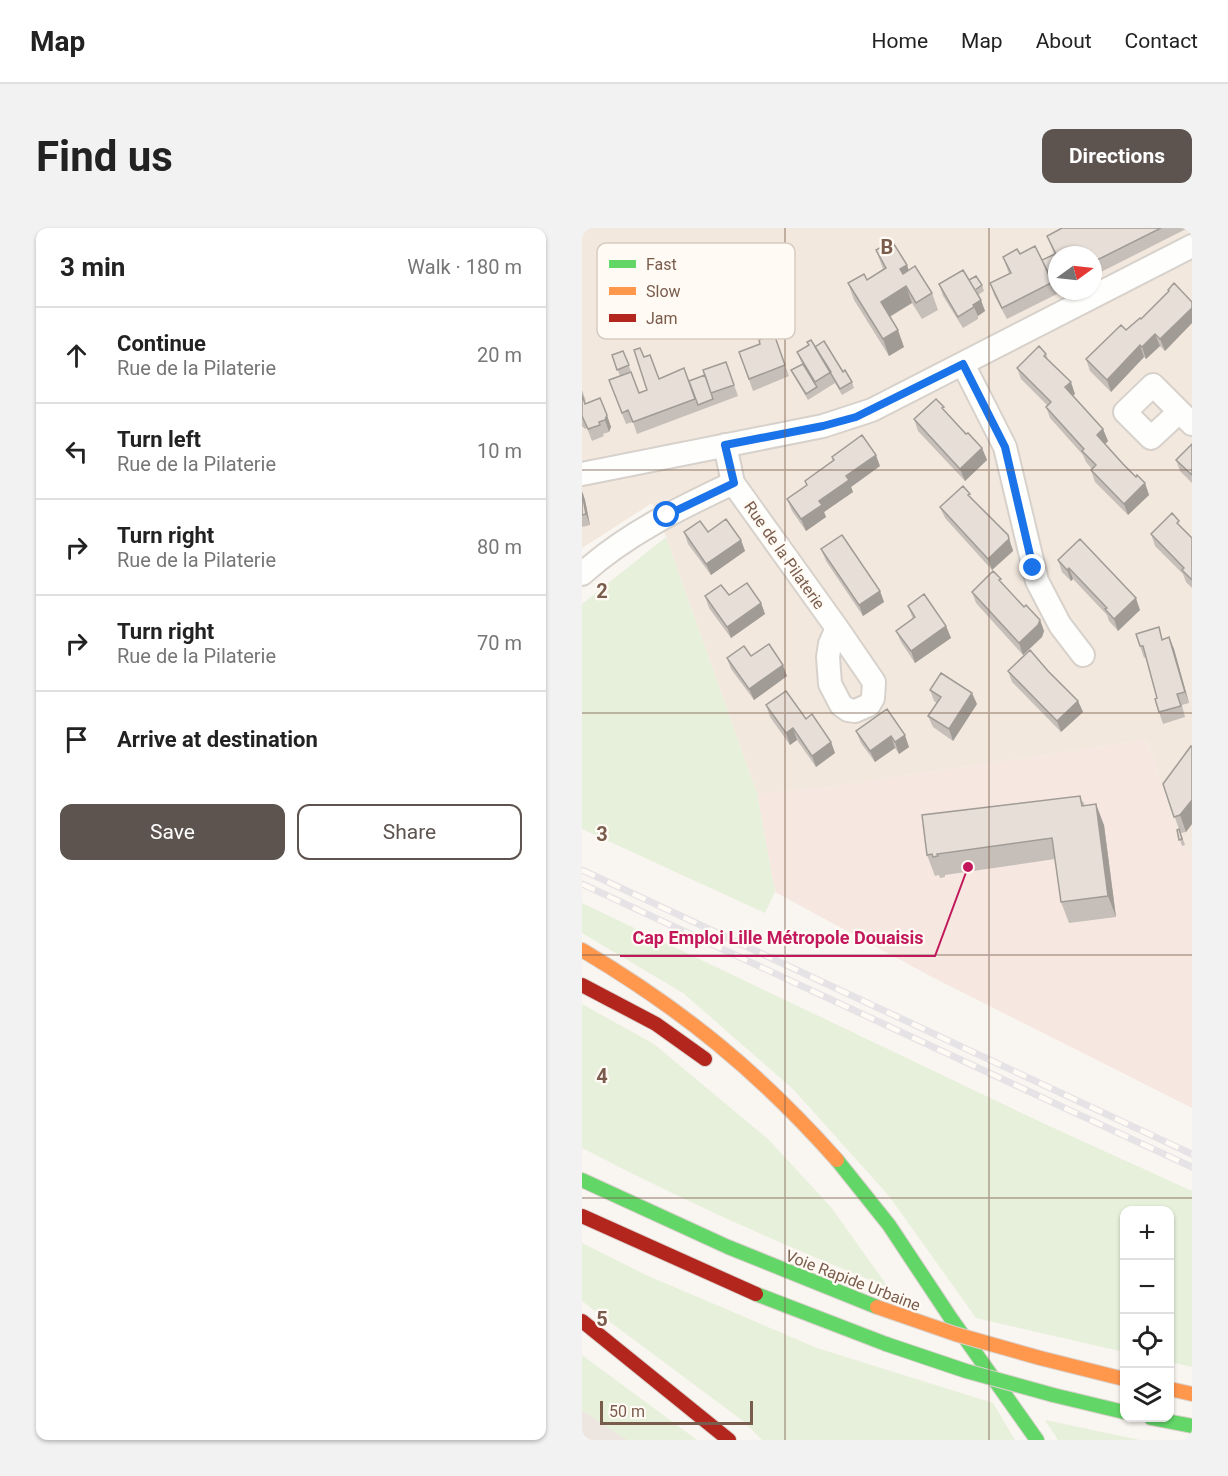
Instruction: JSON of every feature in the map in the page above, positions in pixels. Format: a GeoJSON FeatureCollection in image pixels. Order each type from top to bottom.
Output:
{"type":"FeatureCollection","features":[{"type":"Feature","properties":{"kind":"highway"},"geometry":{"type":"LineString","coordinates":[[582,950],[691,1020],[761,1079],[808,1126],[873,1202],[1037,1440]]}},
{"type":"Feature","properties":{"kind":"highway"},"geometry":{"type":"LineString","coordinates":[[582,985],[656,1024],[715,1066]]}},
{"type":"Feature","properties":{"kind":"highway"},"geometry":{"type":"LineString","coordinates":[[790,1130],[858,1201],[937,1298]]}},
{"type":"Feature","properties":{"kind":"highway","name":"Voie Rapide Urbaine"},"geometry":{"type":"LineString","coordinates":[[582,1180],[651,1214],[734,1250],[877,1307],[955,1334],[1120,1379]]}},
{"type":"Feature","properties":{"kind":"highway"},"geometry":{"type":"LineString","coordinates":[[582,1216],[736,1286],[886,1344],[966,1371],[1120,1411]]}},
{"type":"Feature","properties":{"kind":"highway"},"geometry":{"type":"LineString","coordinates":[[582,1321],[729,1440]]}},
{"type":"Feature","properties":{"kind":"highway"},"geometry":{"type":"LineString","coordinates":[[582,1330],[666,1389]]}},
{"type":"Feature","properties":{"kind":"highway"},"geometry":{"type":"LineString","coordinates":[[1174,1390],[1192,1394]]}},
{"type":"Feature","properties":{"kind":"highway"},"geometry":{"type":"LineString","coordinates":[[1172,1422],[1192,1426]]}},
{"type":"Feature","properties":{"kind":"street"},"geometry":{"type":"LineString","coordinates":[[582,474],[823,426],[856,417],[1192,246]]}},
{"type":"Feature","properties":{"kind":"street"},"geometry":{"type":"LineString","coordinates":[[963,364],[1005,447],[1037,581],[1060,625],[1083,655]]}},
{"type":"Feature","properties":{"kind":"street","name":"Rue de la Pilaterie"},"geometry":{"type":"LineString","coordinates":[[725,445],[734,483],[837,628]]}},
{"type":"Feature","properties":{"kind":"street"},"geometry":{"type":"LineString","coordinates":[[582,574],[624,542],[667,515],[734,483]]}},
{"type":"Feature","properties":{"kind":"shaded area"},"geometry":{"type":"Polygon","coordinates":[[[582,228],[1192,228],[1192,853],[1182,846],[1147,740],[829,787],[757,794],[652,503],[582,548],[582,228]]]}},
{"type":"Feature","properties":{"kind":"shaded area"},"geometry":{"type":"Polygon","coordinates":[[[1147,740],[1182,846],[1192,853],[1192,1108],[930,976],[775,892],[757,794],[829,787],[1147,740]]]}},
{"type":"Feature","properties":{"kind":"shaded area"},"geometry":{"type":"Polygon","coordinates":[[[582,1410],[628,1440],[582,1440],[582,1410]]]}},
{"type":"Feature","properties":{"kind":"green space"},"geometry":{"type":"Polygon","coordinates":[[[666,537],[757,794],[775,892],[765,913],[582,829],[582,604],[666,537]]]}},
{"type":"Feature","properties":{"kind":"green space"},"geometry":{"type":"Polygon","coordinates":[[[582,903],[1047,1125],[1192,1191],[1192,1367],[1174,1363],[1174,1206],[1120,1206],[1120,1351],[976,1318],[889,1196],[793,1089],[683,993],[582,933],[582,903]]]}},
{"type":"Feature","properties":{"kind":"green space"},"geometry":{"type":"Polygon","coordinates":[[[582,1004],[654,1044],[768,1139],[831,1207],[888,1287],[733,1222],[582,1148],[582,1004]]]}},
{"type":"Feature","properties":{"kind":"green space"},"geometry":{"type":"Polygon","coordinates":[[[582,1243],[646,1275],[817,1348],[993,1403],[1015,1440],[762,1440],[743,1421],[582,1301],[582,1243]]]}},
{"type":"Feature","properties":{"kind":"green space"},"geometry":{"type":"Polygon","coordinates":[[[582,1355],[697,1440],[627,1440],[582,1410],[582,1355]]]}},
{"type":"Feature","properties":{"kind":"green space"},"geometry":{"type":"Polygon","coordinates":[[[1045,1420],[1140,1440],[1058,1440],[1045,1420]]]}},
{"type":"Feature","properties":{"kind":"building"},"geometry":{"type":"Polygon","coordinates":[[[1062,228],[1161,228],[1102,258],[1102,246],[1052,246],[1047,236],[1062,228]]]}},
{"type":"Feature","properties":{"kind":"building"},"geometry":{"type":"Polygon","coordinates":[[[892,241],[907,265],[900,269],[903,274],[915,266],[932,293],[916,303],[906,286],[881,302],[898,330],[883,339],[848,283],[864,274],[867,280],[886,268],[876,250],[892,241]]]}},
{"type":"Feature","properties":{"kind":"building"},"geometry":{"type":"Polygon","coordinates":[[[1035,246],[1048,272],[1048,285],[1002,308],[990,283],[1011,273],[1003,257],[1017,249],[1020,254],[1035,246]]]}},
{"type":"Feature","properties":{"kind":"building"},"geometry":{"type":"Polygon","coordinates":[[[1048,257],[1048,273],[1042,260],[1048,257]]]}},
{"type":"Feature","properties":{"kind":"building"},"geometry":{"type":"Polygon","coordinates":[[[963,270],[981,300],[958,317],[939,284],[963,270]]]}},
{"type":"Feature","properties":{"kind":"building"},"geometry":{"type":"Polygon","coordinates":[[[976,276],[982,285],[975,290],[969,280],[976,276]]]}},
{"type":"Feature","properties":{"kind":"building"},"geometry":{"type":"Polygon","coordinates":[[[1174,283],[1192,302],[1192,308],[1160,339],[1155,334],[1142,347],[1140,345],[1107,380],[1086,359],[1121,325],[1126,330],[1141,319],[1174,283]]]}},
{"type":"Feature","properties":{"kind":"building"},"geometry":{"type":"Polygon","coordinates":[[[776,339],[785,365],[749,379],[739,352],[760,344],[759,340],[776,339]]]}},
{"type":"Feature","properties":{"kind":"building"},"geometry":{"type":"Polygon","coordinates":[[[811,340],[831,372],[815,382],[797,352],[809,345],[807,342],[811,340]]]}},
{"type":"Feature","properties":{"kind":"building"},"geometry":{"type":"Polygon","coordinates":[[[824,341],[852,382],[840,389],[815,347],[824,341]]]}},
{"type":"Feature","properties":{"kind":"building"},"geometry":{"type":"Polygon","coordinates":[[[1039,346],[1046,354],[1044,356],[1071,382],[1065,387],[1103,429],[1097,435],[1136,477],[1137,475],[1145,483],[1124,504],[1091,470],[1096,465],[1046,407],[1051,402],[1017,368],[1039,346]]]}},
{"type":"Feature","properties":{"kind":"building"},"geometry":{"type":"Polygon","coordinates":[[[640,348],[644,357],[650,355],[659,379],[684,368],[695,399],[633,422],[628,410],[622,413],[609,380],[631,372],[639,393],[647,390],[634,350],[640,348]]]}},
{"type":"Feature","properties":{"kind":"building"},"geometry":{"type":"Polygon","coordinates":[[[623,351],[629,365],[617,370],[612,355],[623,351]]]}},
{"type":"Feature","properties":{"kind":"building"},"geometry":{"type":"Polygon","coordinates":[[[726,362],[734,385],[711,393],[703,370],[726,362]]]}},
{"type":"Feature","properties":{"kind":"building"},"geometry":{"type":"Polygon","coordinates":[[[803,364],[817,387],[806,394],[791,370],[803,364]]]}},
{"type":"Feature","properties":{"kind":"building"},"geometry":{"type":"Polygon","coordinates":[[[705,375],[713,399],[698,405],[689,381],[705,375]]]}},
{"type":"Feature","properties":{"kind":"building"},"geometry":{"type":"Polygon","coordinates":[[[582,395],[585,404],[600,398],[607,415],[605,420],[599,422],[600,425],[588,429],[582,416],[582,395]]]}},
{"type":"Feature","properties":{"kind":"building"},"geometry":{"type":"Polygon","coordinates":[[[936,399],[966,434],[968,433],[982,448],[960,469],[914,419],[936,399]]]}},
{"type":"Feature","properties":{"kind":"building"},"geometry":{"type":"Polygon","coordinates":[[[862,435],[876,455],[846,476],[849,480],[819,501],[822,505],[801,519],[787,499],[807,485],[805,481],[834,460],[832,457],[862,435]]]}},
{"type":"Feature","properties":{"kind":"building"},"geometry":{"type":"Polygon","coordinates":[[[1192,444],[1192,475],[1176,460],[1192,444]]]}},
{"type":"Feature","properties":{"kind":"building"},"geometry":{"type":"Polygon","coordinates":[[[963,486],[970,494],[968,495],[1008,535],[1009,539],[988,559],[940,507],[963,486]]]}},
{"type":"Feature","properties":{"kind":"building"},"geometry":{"type":"Polygon","coordinates":[[[582,493],[586,514],[582,515],[582,493]]]}},
{"type":"Feature","properties":{"kind":"building"},"geometry":{"type":"Polygon","coordinates":[[[1172,513],[1179,521],[1177,523],[1192,538],[1192,580],[1182,570],[1184,568],[1151,534],[1172,513]]]}},
{"type":"Feature","properties":{"kind":"building"},"geometry":{"type":"Polygon","coordinates":[[[726,519],[741,540],[706,564],[684,532],[700,521],[708,532],[726,519]]]}},
{"type":"Feature","properties":{"kind":"building"},"geometry":{"type":"Polygon","coordinates":[[[842,535],[880,591],[859,605],[821,549],[842,535]]]}},
{"type":"Feature","properties":{"kind":"building"},"geometry":{"type":"Polygon","coordinates":[[[1080,539],[1136,598],[1114,619],[1105,609],[1107,608],[1069,568],[1067,570],[1058,560],[1080,539]]]}},
{"type":"Feature","properties":{"kind":"building"},"geometry":{"type":"Polygon","coordinates":[[[993,571],[1024,607],[1026,605],[1040,620],[1038,625],[1019,643],[972,592],[993,571]]]}},
{"type":"Feature","properties":{"kind":"building"},"geometry":{"type":"Polygon","coordinates":[[[747,583],[761,603],[727,627],[705,596],[721,585],[729,595],[747,583]]]}},
{"type":"Feature","properties":{"kind":"building"},"geometry":{"type":"Polygon","coordinates":[[[924,594],[946,626],[911,651],[896,631],[915,617],[908,606],[924,594]]]}},
{"type":"Feature","properties":{"kind":"building"},"geometry":{"type":"Polygon","coordinates":[[[1159,627],[1162,640],[1169,637],[1185,692],[1177,694],[1181,706],[1159,712],[1143,646],[1140,646],[1136,634],[1159,627]]]}},
{"type":"Feature","properties":{"kind":"building"},"geometry":{"type":"Polygon","coordinates":[[[769,644],[783,665],[749,689],[727,658],[744,646],[751,656],[769,644]]]}},
{"type":"Feature","properties":{"kind":"building"},"geometry":{"type":"Polygon","coordinates":[[[1030,650],[1078,701],[1057,721],[1008,671],[1030,650]]]}},
{"type":"Feature","properties":{"kind":"building"},"geometry":{"type":"Polygon","coordinates":[[[941,673],[972,693],[949,729],[928,716],[941,697],[930,690],[941,673]]]}},
{"type":"Feature","properties":{"kind":"building"},"geometry":{"type":"Polygon","coordinates":[[[786,691],[806,719],[812,714],[831,742],[812,756],[793,728],[786,733],[766,705],[786,691]]]}},
{"type":"Feature","properties":{"kind":"building"},"geometry":{"type":"Polygon","coordinates":[[[887,709],[905,735],[895,742],[891,736],[870,751],[856,731],[887,709]]]}},
{"type":"Feature","properties":{"kind":"building"},"geometry":{"type":"Polygon","coordinates":[[[1191,746],[1192,800],[1180,815],[1174,817],[1163,784],[1191,746]]]}},
{"type":"Feature","properties":{"kind":"building"},"geometry":{"type":"Polygon","coordinates":[[[1080,796],[1082,806],[1096,804],[1108,896],[1061,902],[1052,838],[937,854],[938,856],[933,857],[932,854],[927,855],[922,815],[1080,796]]]}},
{"type":"Feature","properties":{"kind":"building"},"geometry":{"type":"Polygon","coordinates":[[[1179,829],[1182,839],[1179,840],[1177,830],[1179,829]]]}},
{"type":"Feature","properties":{"kind":"railway"},"geometry":{"type":"LineString","coordinates":[[582,870],[1192,1154]]}},
{"type":"Feature","properties":{"kind":"railway"},"geometry":{"type":"LineString","coordinates":[[582,884],[1192,1167]]}},
{"type":"Feature","properties":{"kind":"traffic: fast"},"geometry":{"type":"LineString","coordinates":[[837,1160],[889,1225],[950,1317],[1037,1440]]}},
{"type":"Feature","properties":{"kind":"traffic: fast"},"geometry":{"type":"LineString","coordinates":[[582,1180],[728,1247],[877,1307]]}},
{"type":"Feature","properties":{"kind":"traffic: fast"},"geometry":{"type":"LineString","coordinates":[[756,1294],[886,1344]]}},
{"type":"Feature","properties":{"kind":"traffic: fast"},"geometry":{"type":"LineString","coordinates":[[886,1344],[966,1371],[1053,1395]]}},
{"type":"Feature","properties":{"kind":"traffic: fast"},"geometry":{"type":"LineString","coordinates":[[1053,1395],[1120,1411]]}},
{"type":"Feature","properties":{"kind":"traffic: fast"},"geometry":{"type":"LineString","coordinates":[[1172,1422],[1192,1426]]}},
{"type":"Feature","properties":{"kind":"traffic: slow"},"geometry":{"type":"LineString","coordinates":[[582,950],[653,996],[718,1044],[778,1098],[837,1160]]}},
{"type":"Feature","properties":{"kind":"traffic: slow"},"geometry":{"type":"LineString","coordinates":[[877,1307],[955,1334],[1040,1358]]}},
{"type":"Feature","properties":{"kind":"traffic: slow"},"geometry":{"type":"LineString","coordinates":[[1040,1358],[1120,1378]]}},
{"type":"Feature","properties":{"kind":"traffic: slow"},"geometry":{"type":"LineString","coordinates":[[1174,1390],[1192,1394]]}},
{"type":"Feature","properties":{"kind":"traffic: jam"},"geometry":{"type":"LineString","coordinates":[[582,985],[656,1024],[705,1059]]}},
{"type":"Feature","properties":{"kind":"traffic: jam"},"geometry":{"type":"LineString","coordinates":[[582,1216],[756,1294]]}},
{"type":"Feature","properties":{"kind":"traffic: jam"},"geometry":{"type":"LineString","coordinates":[[582,1321],[729,1440]]}},
{"type":"Feature","properties":{"kind":"place","name":"Cap Emploi Lille Métropole Douaisis"},"geometry":{"type":"Point","coordinates":[968,867]}},
{"type":"Feature","properties":{"kind":"route"},"geometry":{"type":"LineString","coordinates":[[667,515],[734,483],[725,445],[823,426],[856,417],[963,364],[1005,447],[1033,568]]}}]}
